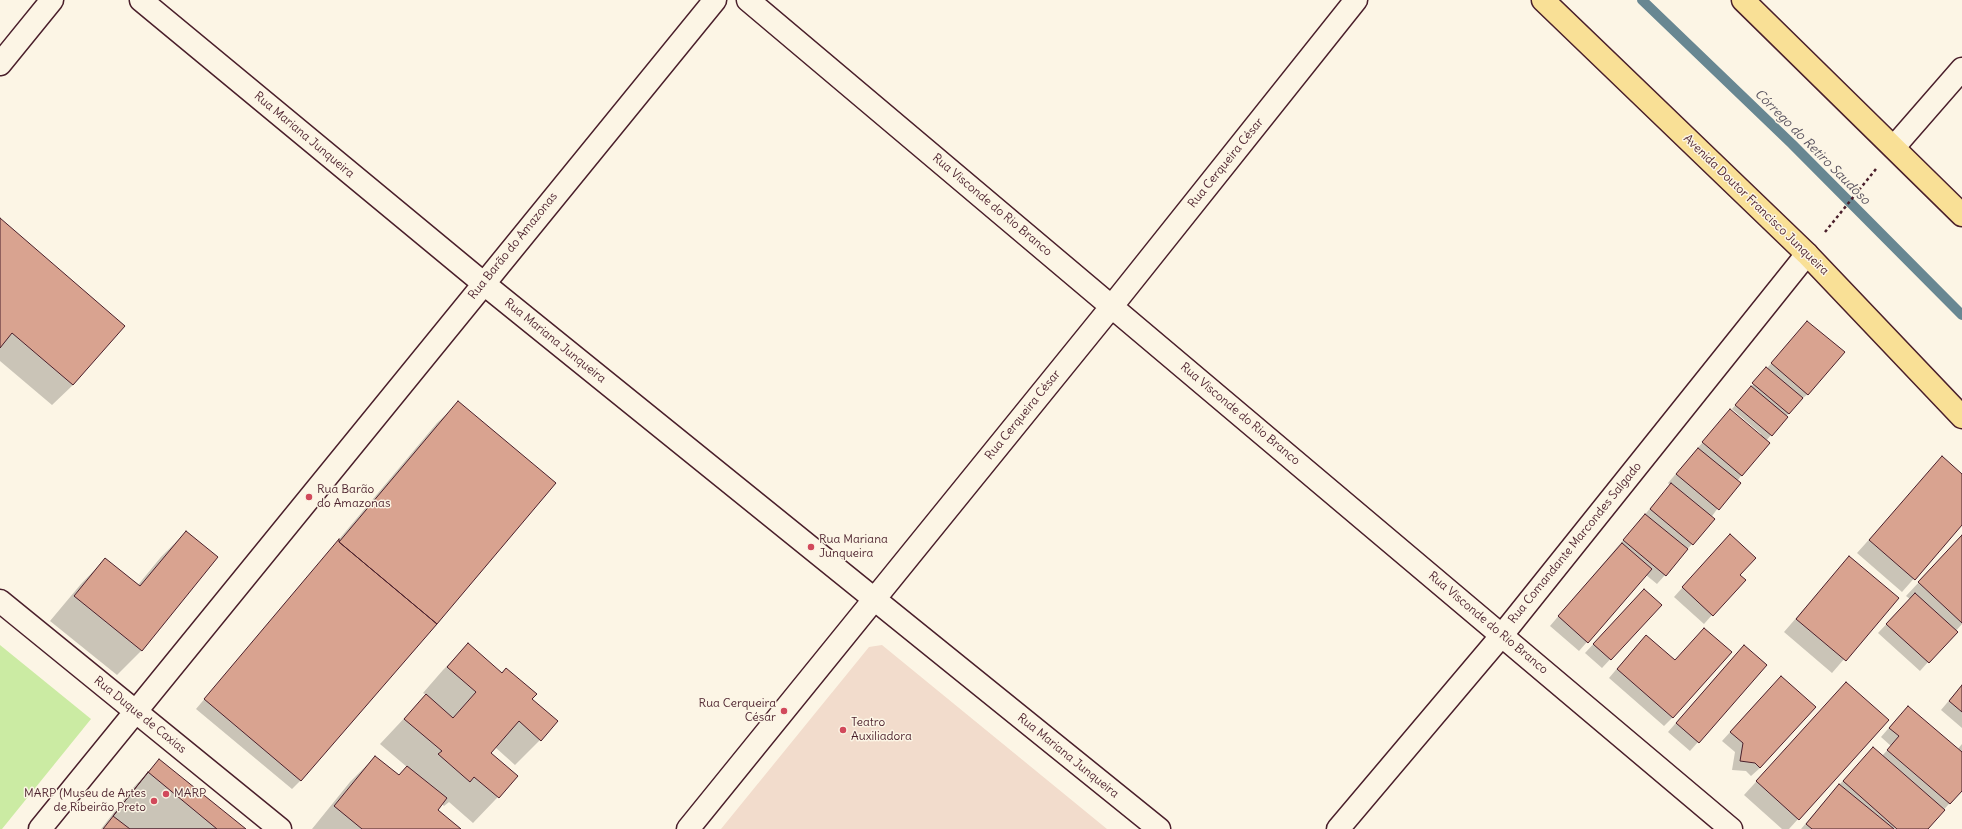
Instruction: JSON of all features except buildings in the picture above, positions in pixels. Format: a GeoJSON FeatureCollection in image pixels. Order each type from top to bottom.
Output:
{"type":"FeatureCollection","features":[{"type":"Feature","properties":{"kind":"main road","name":"Avenida Doutor Francisco Junqueira"},"geometry":{"type":"LineString","coordinates":[[1543,0],[1807,254],[1962,417]]}},
{"type":"Feature","properties":{"kind":"main road"},"geometry":{"type":"LineString","coordinates":[[1743,0],[1962,215]]}},
{"type":"Feature","properties":{"kind":"street"},"geometry":{"type":"LineString","coordinates":[[0,64],[52,0]]}},
{"type":"Feature","properties":{"kind":"street","name":"Rua Mariana Junqueira"},"geometry":{"type":"LineString","coordinates":[[141,0],[483,283],[875,598],[1159,829]]}},
{"type":"Feature","properties":{"kind":"street","name":"Rua Barão do Amazonas"},"geometry":{"type":"LineString","coordinates":[[40,829],[134,711],[715,0]]}},
{"type":"Feature","properties":{"kind":"street","name":"Rua Visconde do Rio Branco"},"geometry":{"type":"LineString","coordinates":[[748,0],[1732,829]]}},
{"type":"Feature","properties":{"kind":"street","name":"Rua Cerqueira César"},"geometry":{"type":"LineString","coordinates":[[688,829],[1112,306],[1356,0]]}},
{"type":"Feature","properties":{"kind":"street"},"geometry":{"type":"LineString","coordinates":[[1894,147],[1962,69]]}},
{"type":"Feature","properties":{"kind":"street","name":"Rua Comandante Marcondes Salgado"},"geometry":{"type":"LineString","coordinates":[[1338,829],[1502,635],[1807,254]]}},
{"type":"Feature","properties":{"kind":"street","name":"Rua Duque de Caxias"},"geometry":{"type":"LineString","coordinates":[[0,601],[280,829]]}},
{"type":"Feature","properties":{"kind":"path"},"geometry":{"type":"LineString","coordinates":[[1832,223],[1863,186]]}},
{"type":"Feature","properties":{"kind":"shaded area"},"geometry":{"type":"Polygon","coordinates":[[[882,645],[1107,829],[721,829],[869,647],[882,645]]]}},
{"type":"Feature","properties":{"kind":"green space"},"geometry":{"type":"Polygon","coordinates":[[[0,645],[91,719],[2,829],[0,829],[0,645]]]}},
{"type":"Feature","properties":{"kind":"waterway","name":"Córrego do Retiro Saudoso"},"geometry":{"type":"LineString","coordinates":[[1642,0],[1792,144],[1962,315]]}},
{"type":"Feature","properties":{"kind":"place","name":"Rua Barão do Amazonas"},"geometry":{"type":"Point","coordinates":[309,497]}},
{"type":"Feature","properties":{"kind":"place","name":"Rua Mariana Junqueira"},"geometry":{"type":"Point","coordinates":[811,547]}},
{"type":"Feature","properties":{"kind":"place","name":"Rua Cerqueira César"},"geometry":{"type":"Point","coordinates":[784,711]}},
{"type":"Feature","properties":{"kind":"place","name":"Teatro Auxiliadora"},"geometry":{"type":"Point","coordinates":[843,730]}},
{"type":"Feature","properties":{"kind":"place","name":"MARP"},"geometry":{"type":"Point","coordinates":[166,794]}},
{"type":"Feature","properties":{"kind":"place","name":"MARP (Museu de Artes de Ribeirão Preto"},"geometry":{"type":"Point","coordinates":[154,801]}}]}
